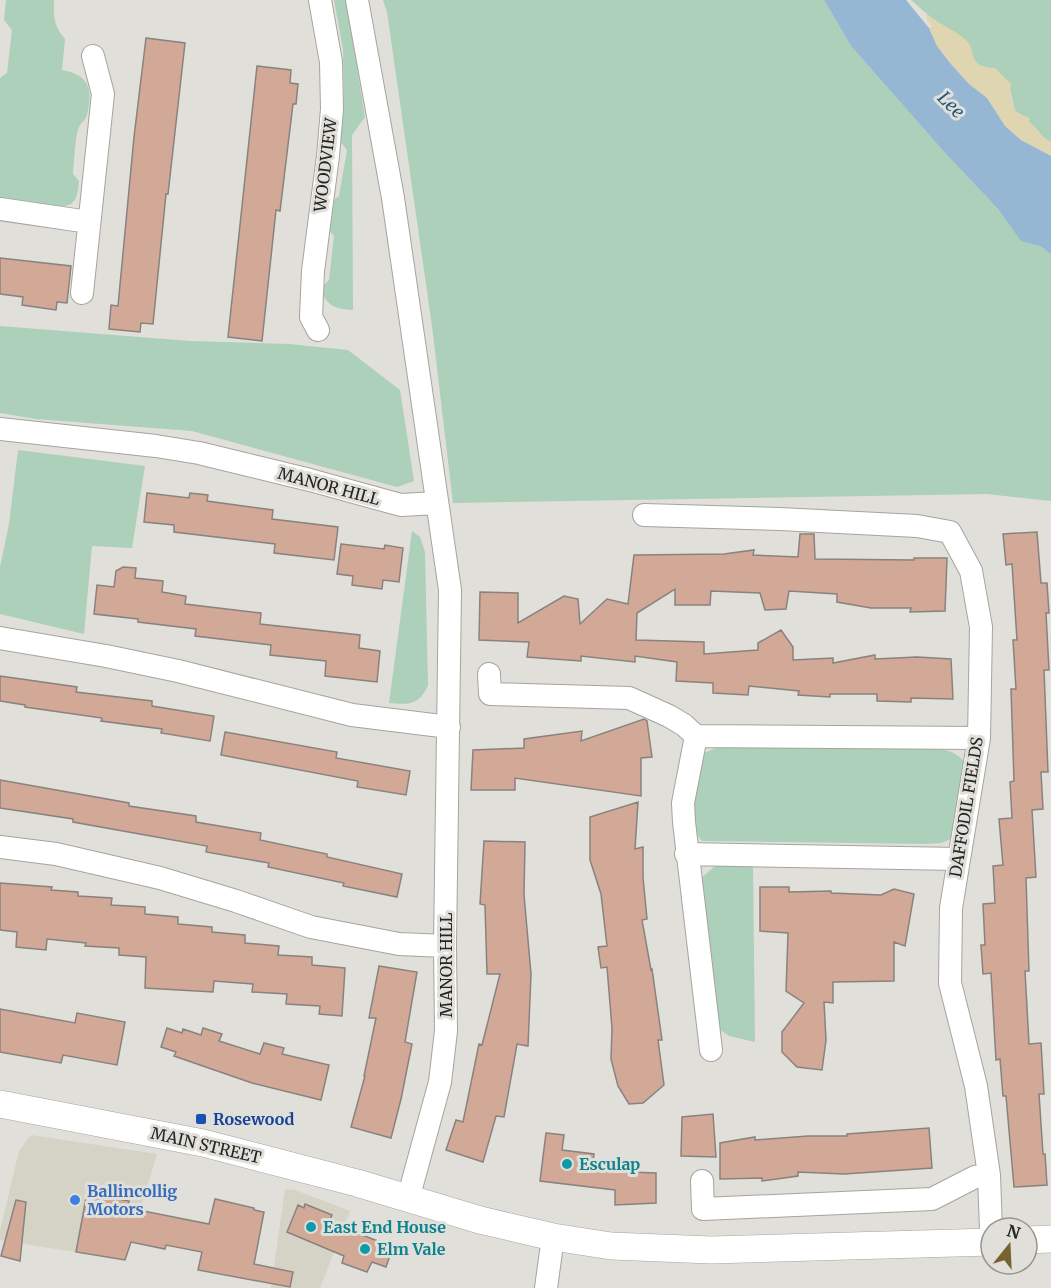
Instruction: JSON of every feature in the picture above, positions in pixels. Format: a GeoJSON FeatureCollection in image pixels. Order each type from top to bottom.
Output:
{"type":"FeatureCollection","features":[{"type":"Feature","properties":{"kind":"main road","name":"MAIN STREET"},"geometry":{"type":"LineString","coordinates":[[0,1104],[203,1143],[357,1183],[480,1220],[554,1237],[611,1246],[711,1250],[979,1242]]}},
{"type":"Feature","properties":{"kind":"street","name":"WOODVIEW"},"geometry":{"type":"LineString","coordinates":[[318,330],[311,317],[313,271],[332,109],[331,62],[320,0]]}},
{"type":"Feature","properties":{"kind":"street"},"geometry":{"type":"LineString","coordinates":[[357,0],[393,198],[437,503]]}},
{"type":"Feature","properties":{"kind":"street"},"geometry":{"type":"LineString","coordinates":[[82,293],[103,94],[93,56]]}},
{"type":"Feature","properties":{"kind":"street"},"geometry":{"type":"LineString","coordinates":[[0,209],[89,222]]}},
{"type":"Feature","properties":{"kind":"street","name":"MANOR HILL"},"geometry":{"type":"LineString","coordinates":[[0,429],[199,453],[401,505],[437,503],[450,590],[446,1031],[440,1082],[408,1199]]}},
{"type":"Feature","properties":{"kind":"street","name":"DAFFODIL FIELDS"},"geometry":{"type":"LineString","coordinates":[[644,515],[917,526],[950,532],[971,571],[981,627],[979,738],[951,908],[950,983],[976,1086],[989,1175],[990,1216]]}},
{"type":"Feature","properties":{"kind":"street"},"geometry":{"type":"LineString","coordinates":[[0,638],[178,671],[352,715],[449,727]]}},
{"type":"Feature","properties":{"kind":"street"},"geometry":{"type":"LineString","coordinates":[[489,674],[490,694],[629,699],[669,716],[696,736],[979,738]]}},
{"type":"Feature","properties":{"kind":"street"},"geometry":{"type":"LineString","coordinates":[[696,736],[683,803],[686,854],[711,1050]]}},
{"type":"Feature","properties":{"kind":"street"},"geometry":{"type":"LineString","coordinates":[[0,847],[56,854],[160,878],[311,927],[399,944],[445,946]]}},
{"type":"Feature","properties":{"kind":"street"},"geometry":{"type":"LineString","coordinates":[[686,854],[958,859]]}},
{"type":"Feature","properties":{"kind":"street"},"geometry":{"type":"LineString","coordinates":[[702,1181],[704,1209],[932,1199],[975,1177],[989,1175]]}},
{"type":"Feature","properties":{"kind":"street"},"geometry":{"type":"LineString","coordinates":[[546,1288],[554,1237]]}},
{"type":"Feature","properties":{"kind":"shaded area","name":"Ballincollig Motors"},"geometry":{"type":"Polygon","coordinates":[[[31,1135],[157,1154],[125,1260],[0,1240],[0,1231],[19,1151],[31,1135]]]}},
{"type":"Feature","properties":{"kind":"shaded area"},"geometry":{"type":"Polygon","coordinates":[[[285,1189],[295,1190],[350,1211],[320,1288],[271,1288],[285,1189]]]}},
{"type":"Feature","properties":{"kind":"green space"},"geometry":{"type":"Polygon","coordinates":[[[6,0],[54,0],[55,21],[65,39],[62,70],[79,76],[84,80],[89,91],[87,115],[79,127],[76,143],[73,174],[79,181],[77,193],[74,201],[67,205],[49,206],[0,200],[0,78],[7,73],[12,30],[4,20],[6,0]]]}},
{"type":"Feature","properties":{"kind":"green space"},"geometry":{"type":"Polygon","coordinates":[[[334,0],[346,0],[365,117],[352,135],[353,310],[341,309],[329,303],[321,288],[329,280],[334,236],[328,229],[332,201],[339,196],[347,150],[340,141],[344,99],[343,49],[334,0]]]}},
{"type":"Feature","properties":{"kind":"green space"},"geometry":{"type":"Polygon","coordinates":[[[383,0],[824,0],[851,46],[998,209],[1021,240],[1040,246],[1051,254],[1051,501],[987,494],[453,503],[432,326],[387,12],[383,0]]]}},
{"type":"Feature","properties":{"kind":"green space"},"geometry":{"type":"Polygon","coordinates":[[[911,0],[1051,0],[1051,142],[1029,122],[1028,117],[1023,117],[1015,111],[1010,90],[989,68],[978,65],[960,36],[935,21],[911,0]]]}},
{"type":"Feature","properties":{"kind":"green space"},"geometry":{"type":"Polygon","coordinates":[[[0,326],[190,341],[289,344],[348,350],[400,390],[414,481],[397,487],[192,431],[36,419],[0,413],[0,326]]]}},
{"type":"Feature","properties":{"kind":"green space"},"geometry":{"type":"Polygon","coordinates":[[[18,450],[145,466],[132,548],[92,546],[84,634],[0,614],[0,567],[9,524],[18,450]]]}},
{"type":"Feature","properties":{"kind":"green space"},"geometry":{"type":"Polygon","coordinates":[[[412,531],[420,537],[425,552],[428,685],[421,697],[413,702],[389,703],[412,531]]]}},
{"type":"Feature","properties":{"kind":"green space"},"geometry":{"type":"Polygon","coordinates":[[[716,748],[940,749],[951,752],[966,764],[951,839],[941,843],[927,844],[702,841],[696,832],[692,811],[695,787],[704,753],[716,748]]]}},
{"type":"Feature","properties":{"kind":"green space"},"geometry":{"type":"Polygon","coordinates":[[[715,866],[753,866],[755,1042],[729,1036],[715,1026],[699,880],[715,866]]]}},
{"type":"Feature","properties":{"kind":"sand"},"geometry":{"type":"Polygon","coordinates":[[[927,14],[967,41],[977,63],[995,68],[1011,84],[1010,95],[1015,111],[1030,119],[1029,122],[1051,142],[1051,156],[1021,140],[1005,126],[987,98],[969,84],[937,46],[929,28],[932,26],[926,18],[927,14]]]}},
{"type":"Feature","properties":{"kind":"water","name":"Lee"},"geometry":{"type":"Polygon","coordinates":[[[824,0],[906,0],[929,28],[937,46],[950,63],[969,84],[987,98],[1005,126],[1021,140],[1051,156],[1051,254],[1040,246],[1021,241],[998,209],[851,46],[824,0]]]}},
{"type":"Feature","properties":{"kind":"building"},"geometry":{"type":"Polygon","coordinates":[[[146,38],[185,43],[153,324],[141,323],[140,332],[109,329],[111,305],[118,306],[146,38]]]}},
{"type":"Feature","properties":{"kind":"building"},"geometry":{"type":"Polygon","coordinates":[[[257,66],[291,70],[290,83],[298,84],[296,104],[293,104],[280,211],[276,210],[262,341],[228,337],[257,66]]]}},
{"type":"Feature","properties":{"kind":"building"},"geometry":{"type":"Polygon","coordinates":[[[0,258],[71,266],[67,303],[57,302],[56,310],[22,305],[23,297],[0,294],[0,258]]]}},
{"type":"Feature","properties":{"kind":"building"},"geometry":{"type":"Polygon","coordinates":[[[147,493],[189,498],[190,493],[208,495],[207,501],[273,510],[272,519],[338,527],[334,560],[274,553],[275,544],[174,532],[174,525],[144,522],[147,493]]]}},
{"type":"Feature","properties":{"kind":"building"},"geometry":{"type":"Polygon","coordinates":[[[1037,532],[1041,583],[1047,583],[1049,613],[1046,613],[1049,670],[1044,670],[1048,772],[1041,772],[1043,809],[1032,810],[1036,877],[1026,878],[1029,971],[1025,971],[1029,1044],[1041,1043],[1044,1094],[1039,1094],[1047,1185],[1014,1187],[1006,1096],[1003,1096],[1000,1059],[996,1060],[991,973],[983,974],[981,945],[985,945],[983,904],[995,903],[993,866],[1003,865],[999,819],[1012,818],[1010,782],[1014,781],[1011,689],[1016,689],[1013,640],[1017,640],[1012,564],[1006,565],[1003,534],[1037,532]]]}},
{"type":"Feature","properties":{"kind":"building"},"geometry":{"type":"Polygon","coordinates":[[[800,534],[814,534],[815,559],[947,558],[945,611],[910,612],[911,608],[871,608],[837,602],[837,594],[789,591],[786,609],[765,610],[760,593],[711,591],[710,605],[675,605],[675,589],[637,613],[636,640],[704,642],[704,654],[758,650],[758,643],[781,630],[793,647],[793,660],[833,658],[833,663],[875,655],[875,659],[917,657],[951,659],[953,699],[911,698],[911,702],[877,701],[877,694],[830,694],[830,697],[798,695],[799,691],[749,686],[748,695],[713,693],[713,683],[676,681],[677,662],[635,656],[635,662],[581,656],[581,661],[527,657],[529,642],[479,640],[480,592],[518,593],[518,623],[564,596],[578,599],[580,624],[607,599],[628,604],[634,555],[724,554],[754,550],[753,555],[798,557],[800,534]]]}},
{"type":"Feature","properties":{"kind":"building"},"geometry":{"type":"Polygon","coordinates":[[[341,544],[384,549],[385,545],[403,548],[399,582],[383,580],[382,589],[352,585],[353,576],[337,574],[341,544]]]}},
{"type":"Feature","properties":{"kind":"building"},"geometry":{"type":"Polygon","coordinates":[[[123,567],[136,568],[135,578],[163,581],[162,592],[186,596],[185,604],[261,613],[260,624],[360,635],[359,648],[380,651],[377,682],[325,676],[326,661],[270,655],[271,645],[195,636],[196,629],[94,614],[97,585],[114,587],[116,571],[123,567]]]}},
{"type":"Feature","properties":{"kind":"building"},"geometry":{"type":"Polygon","coordinates":[[[0,676],[77,687],[76,692],[152,701],[152,706],[214,716],[210,741],[161,733],[162,729],[101,721],[102,718],[25,707],[25,705],[0,701],[0,676]]]}},
{"type":"Feature","properties":{"kind":"building"},"geometry":{"type":"Polygon","coordinates":[[[644,719],[647,721],[652,757],[641,758],[641,796],[515,778],[515,790],[471,790],[473,750],[524,748],[524,739],[582,731],[581,741],[644,719]]]}},
{"type":"Feature","properties":{"kind":"building"},"geometry":{"type":"Polygon","coordinates":[[[225,732],[337,752],[336,758],[410,771],[406,795],[357,787],[358,781],[221,755],[225,732]]]}},
{"type":"Feature","properties":{"kind":"building"},"geometry":{"type":"Polygon","coordinates":[[[0,780],[129,803],[129,806],[196,816],[196,822],[261,833],[260,840],[327,854],[327,857],[402,874],[397,897],[268,867],[269,863],[206,852],[207,846],[73,822],[73,819],[0,808],[0,780]]]}},
{"type":"Feature","properties":{"kind":"building"},"geometry":{"type":"Polygon","coordinates":[[[638,802],[635,849],[643,847],[647,919],[642,920],[652,969],[662,1040],[658,1040],[664,1085],[643,1103],[629,1104],[618,1086],[611,1059],[612,1028],[607,967],[601,968],[598,947],[607,946],[601,894],[590,860],[590,817],[638,802]]]}},
{"type":"Feature","properties":{"kind":"building"},"geometry":{"type":"Polygon","coordinates":[[[484,841],[525,842],[524,895],[531,974],[528,1046],[517,1044],[504,1117],[496,1116],[483,1162],[446,1150],[456,1120],[463,1122],[479,1044],[482,1045],[500,974],[487,974],[485,905],[480,904],[484,841]]]}},
{"type":"Feature","properties":{"kind":"building"},"geometry":{"type":"Polygon","coordinates":[[[0,883],[52,887],[51,890],[78,892],[78,896],[112,898],[111,905],[145,907],[145,914],[178,917],[178,924],[212,927],[212,932],[245,935],[245,943],[279,946],[278,955],[312,957],[312,965],[345,968],[342,1016],[319,1014],[320,1006],[286,1004],[287,994],[252,992],[253,984],[214,981],[213,992],[145,988],[146,957],[119,955],[119,948],[85,946],[86,943],[47,939],[46,950],[16,947],[17,932],[0,930],[0,883]]]}},
{"type":"Feature","properties":{"kind":"building"},"geometry":{"type":"Polygon","coordinates":[[[760,887],[789,887],[789,892],[831,891],[831,893],[881,895],[894,889],[914,894],[905,946],[894,942],[894,981],[833,982],[833,1003],[824,1002],[826,1040],[822,1070],[797,1067],[782,1052],[782,1032],[804,1003],[786,991],[788,933],[760,931],[760,887]]]}},
{"type":"Feature","properties":{"kind":"building"},"geometry":{"type":"Polygon","coordinates":[[[379,966],[417,972],[405,1042],[412,1044],[391,1138],[351,1127],[365,1076],[376,1018],[369,1018],[379,966]]]}},
{"type":"Feature","properties":{"kind":"building"},"geometry":{"type":"Polygon","coordinates":[[[0,1009],[75,1023],[77,1013],[125,1022],[117,1065],[63,1055],[61,1063],[0,1052],[0,1009]]]}},
{"type":"Feature","properties":{"kind":"building"},"geometry":{"type":"Polygon","coordinates":[[[167,1028],[182,1033],[183,1029],[201,1035],[203,1028],[222,1034],[219,1041],[260,1054],[264,1043],[284,1048],[282,1054],[329,1065],[321,1100],[252,1083],[174,1056],[176,1052],[161,1047],[167,1028]]]}},
{"type":"Feature","properties":{"kind":"building"},"geometry":{"type":"Polygon","coordinates":[[[713,1114],[716,1157],[681,1156],[682,1117],[713,1114]]]}},
{"type":"Feature","properties":{"kind":"building"},"geometry":{"type":"Polygon","coordinates":[[[929,1128],[932,1168],[844,1174],[798,1172],[798,1176],[762,1181],[762,1178],[720,1179],[720,1143],[755,1137],[755,1140],[847,1136],[847,1134],[929,1128]]]}},
{"type":"Feature","properties":{"kind":"building"},"geometry":{"type":"Polygon","coordinates":[[[546,1133],[564,1135],[562,1150],[594,1154],[592,1168],[629,1165],[629,1172],[656,1173],[656,1203],[615,1205],[615,1190],[540,1181],[546,1133]]]}},
{"type":"Feature","properties":{"kind":"building"},"geometry":{"type":"Polygon","coordinates":[[[87,1193],[129,1201],[128,1208],[209,1224],[215,1199],[264,1212],[254,1264],[293,1272],[290,1287],[198,1270],[202,1252],[166,1245],[165,1249],[131,1242],[125,1260],[76,1252],[87,1193]]]}},
{"type":"Feature","properties":{"kind":"building"},"geometry":{"type":"Polygon","coordinates":[[[16,1200],[26,1202],[20,1261],[1,1256],[16,1200]]]}},
{"type":"Feature","properties":{"kind":"building"},"geometry":{"type":"Polygon","coordinates":[[[305,1204],[332,1215],[329,1222],[393,1247],[386,1267],[372,1262],[367,1272],[342,1263],[344,1256],[287,1232],[298,1205],[304,1208],[305,1204]]]}},
{"type":"Feature","properties":{"kind":"place","name":"Rosewood"},"geometry":{"type":"Point","coordinates":[201,1119]}},
{"type":"Feature","properties":{"kind":"place","name":"Esculap"},"geometry":{"type":"Point","coordinates":[567,1164]}},
{"type":"Feature","properties":{"kind":"place","name":"Ballincollig Motors"},"geometry":{"type":"Point","coordinates":[75,1200]}},
{"type":"Feature","properties":{"kind":"place","name":"East End House"},"geometry":{"type":"Point","coordinates":[311,1227]}},
{"type":"Feature","properties":{"kind":"place","name":"Elm Vale"},"geometry":{"type":"Point","coordinates":[365,1249]}}]}
